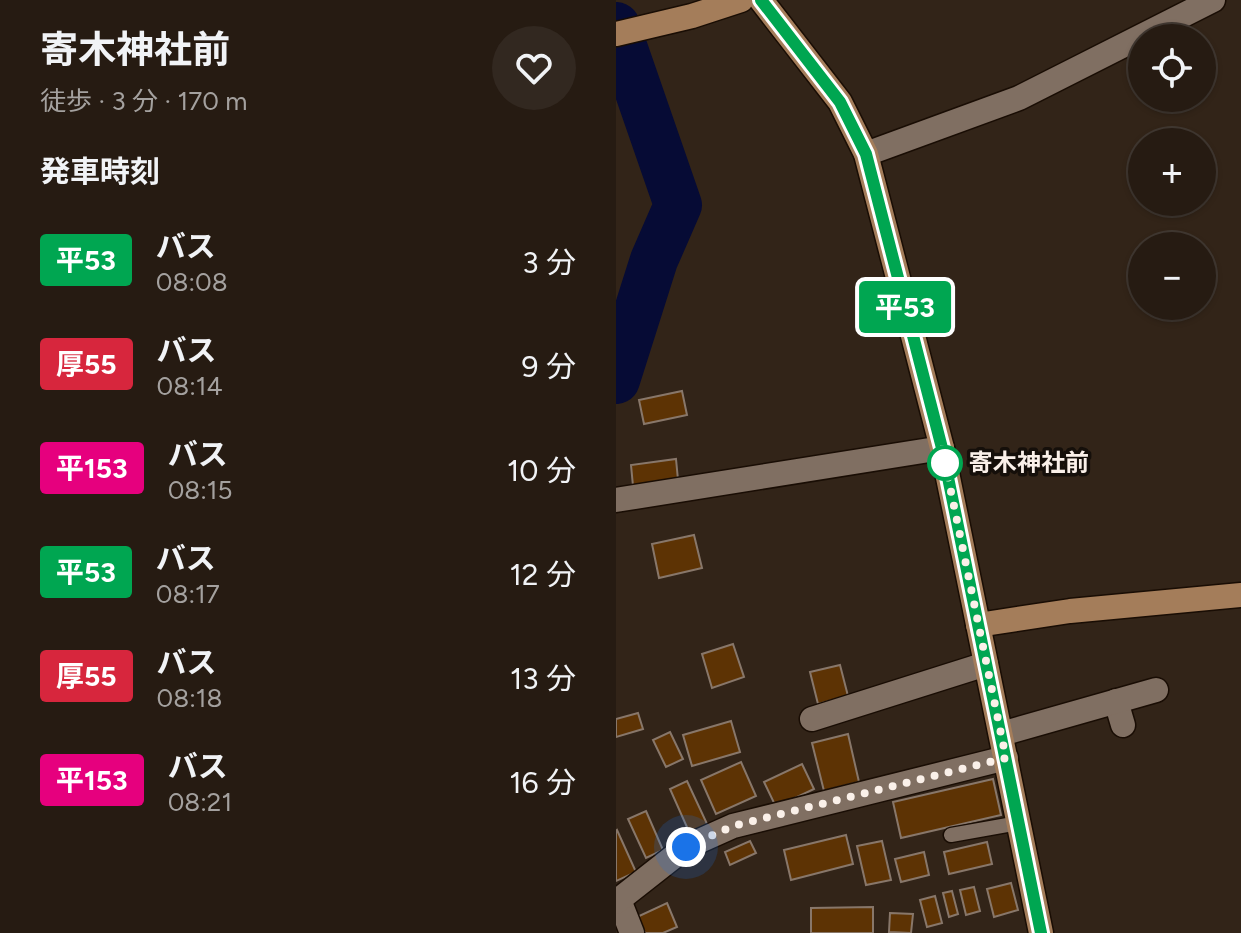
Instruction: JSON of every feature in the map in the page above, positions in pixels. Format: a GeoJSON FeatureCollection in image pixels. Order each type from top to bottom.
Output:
{"type":"FeatureCollection","features":[{"type":"Feature","properties":{"kind":"street"},"geometry":{"type":"LineString","coordinates":[[616,34],[692,16],[741,0]]}},
{"type":"Feature","properties":{"kind":"street"},"geometry":{"type":"LineString","coordinates":[[761,0],[840,102],[866,154],[942,448],[1041,933]]}},
{"type":"Feature","properties":{"kind":"street"},"geometry":{"type":"LineString","coordinates":[[866,154],[1019,98],[1213,0]]}},
{"type":"Feature","properties":{"kind":"street"},"geometry":{"type":"LineString","coordinates":[[616,500],[942,448]]}},
{"type":"Feature","properties":{"kind":"street"},"geometry":{"type":"LineString","coordinates":[[978,625],[1070,611],[1241,595]]}},
{"type":"Feature","properties":{"kind":"street"},"geometry":{"type":"LineString","coordinates":[[812,719],[986,664]]}},
{"type":"Feature","properties":{"kind":"street"},"geometry":{"type":"LineString","coordinates":[[1001,734],[1156,690]]}},
{"type":"Feature","properties":{"kind":"street"},"geometry":{"type":"LineString","coordinates":[[1116,701],[1123,725]]}},
{"type":"Feature","properties":{"kind":"street"},"geometry":{"type":"LineString","coordinates":[[632,933],[618,901],[686,847],[733,826],[1006,758]]}},
{"type":"Feature","properties":{"kind":"lane"},"geometry":{"type":"LineString","coordinates":[[951,835],[1019,823]]}},
{"type":"Feature","properties":{"kind":"building"},"geometry":{"type":"Polygon","coordinates":[[[682,391],[687,415],[644,424],[639,400],[682,391]]]}},
{"type":"Feature","properties":{"kind":"building"},"geometry":{"type":"Polygon","coordinates":[[[676,459],[678,480],[633,486],[631,465],[676,459]]]}},
{"type":"Feature","properties":{"kind":"building"},"geometry":{"type":"Polygon","coordinates":[[[694,535],[702,568],[659,578],[652,544],[694,535]]]}},
{"type":"Feature","properties":{"kind":"building"},"geometry":{"type":"Polygon","coordinates":[[[733,644],[744,677],[712,688],[702,654],[733,644]]]}},
{"type":"Feature","properties":{"kind":"building"},"geometry":{"type":"Polygon","coordinates":[[[840,665],[848,696],[818,704],[810,672],[840,665]]]}},
{"type":"Feature","properties":{"kind":"building"},"geometry":{"type":"Polygon","coordinates":[[[638,713],[643,729],[616,737],[616,719],[638,713]]]}},
{"type":"Feature","properties":{"kind":"building"},"geometry":{"type":"Polygon","coordinates":[[[731,721],[740,752],[692,766],[683,735],[731,721]]]}},
{"type":"Feature","properties":{"kind":"building"},"geometry":{"type":"Polygon","coordinates":[[[670,732],[683,759],[666,767],[653,740],[670,732]]]}},
{"type":"Feature","properties":{"kind":"building"},"geometry":{"type":"Polygon","coordinates":[[[848,734],[859,782],[824,791],[812,743],[848,734]]]}},
{"type":"Feature","properties":{"kind":"building"},"geometry":{"type":"Polygon","coordinates":[[[741,762],[756,796],[716,814],[701,780],[741,762]]]}},
{"type":"Feature","properties":{"kind":"building"},"geometry":{"type":"Polygon","coordinates":[[[802,764],[814,789],[776,807],[764,782],[802,764]]]}},
{"type":"Feature","properties":{"kind":"building"},"geometry":{"type":"Polygon","coordinates":[[[993,779],[1001,815],[901,838],[893,802],[993,779]]]}},
{"type":"Feature","properties":{"kind":"building"},"geometry":{"type":"Polygon","coordinates":[[[687,781],[708,826],[690,834],[670,789],[687,781]]]}},
{"type":"Feature","properties":{"kind":"building"},"geometry":{"type":"Polygon","coordinates":[[[646,811],[663,850],[646,858],[628,819],[646,811]]]}},
{"type":"Feature","properties":{"kind":"building"},"geometry":{"type":"Polygon","coordinates":[[[616,831],[636,872],[616,881],[616,831]]]}},
{"type":"Feature","properties":{"kind":"building"},"geometry":{"type":"Polygon","coordinates":[[[846,835],[853,864],[791,880],[784,850],[846,835]]]}},
{"type":"Feature","properties":{"kind":"building"},"geometry":{"type":"Polygon","coordinates":[[[750,841],[756,853],[730,865],[725,852],[750,841]]]}},
{"type":"Feature","properties":{"kind":"building"},"geometry":{"type":"Polygon","coordinates":[[[882,841],[891,880],[866,885],[857,846],[882,841]]]}},
{"type":"Feature","properties":{"kind":"building"},"geometry":{"type":"Polygon","coordinates":[[[987,842],[992,864],[949,874],[944,852],[987,842]]]}},
{"type":"Feature","properties":{"kind":"building"},"geometry":{"type":"Polygon","coordinates":[[[924,852],[929,875],[901,882],[895,859],[924,852]]]}},
{"type":"Feature","properties":{"kind":"building"},"geometry":{"type":"Polygon","coordinates":[[[1011,883],[1018,910],[994,917],[987,889],[1011,883]]]}},
{"type":"Feature","properties":{"kind":"building"},"geometry":{"type":"Polygon","coordinates":[[[974,887],[980,911],[966,915],[960,890],[974,887]]]}},
{"type":"Feature","properties":{"kind":"building"},"geometry":{"type":"Polygon","coordinates":[[[952,891],[958,914],[949,917],[943,893],[952,891]]]}},
{"type":"Feature","properties":{"kind":"building"},"geometry":{"type":"Polygon","coordinates":[[[935,896],[942,923],[927,927],[920,900],[935,896]]]}},
{"type":"Feature","properties":{"kind":"building"},"geometry":{"type":"Polygon","coordinates":[[[667,903],[677,927],[663,933],[645,933],[637,917],[667,903]]]}},
{"type":"Feature","properties":{"kind":"building"},"geometry":{"type":"Polygon","coordinates":[[[873,907],[873,933],[811,933],[811,908],[873,907]]]}},
{"type":"Feature","properties":{"kind":"building"},"geometry":{"type":"Polygon","coordinates":[[[890,913],[913,914],[911,933],[889,932],[890,913]]]}},
{"type":"Feature","properties":{"kind":"waterway"},"geometry":{"type":"LineString","coordinates":[[616,26],[678,205],[654,260],[616,380]]}},
{"type":"Feature","properties":{"kind":"bus line","name":"平53"},"geometry":{"type":"LineString","coordinates":[[761,0],[840,102],[866,154],[942,448],[1041,933]]}},
{"type":"Feature","properties":{"kind":"place","name":"寄木神社前"},"geometry":{"type":"Point","coordinates":[945,463]}},
{"type":"Feature","properties":{"kind":"route"},"geometry":{"type":"LineString","coordinates":[[686,847],[733,826],[1006,758],[942,448],[945,463]]}}]}
